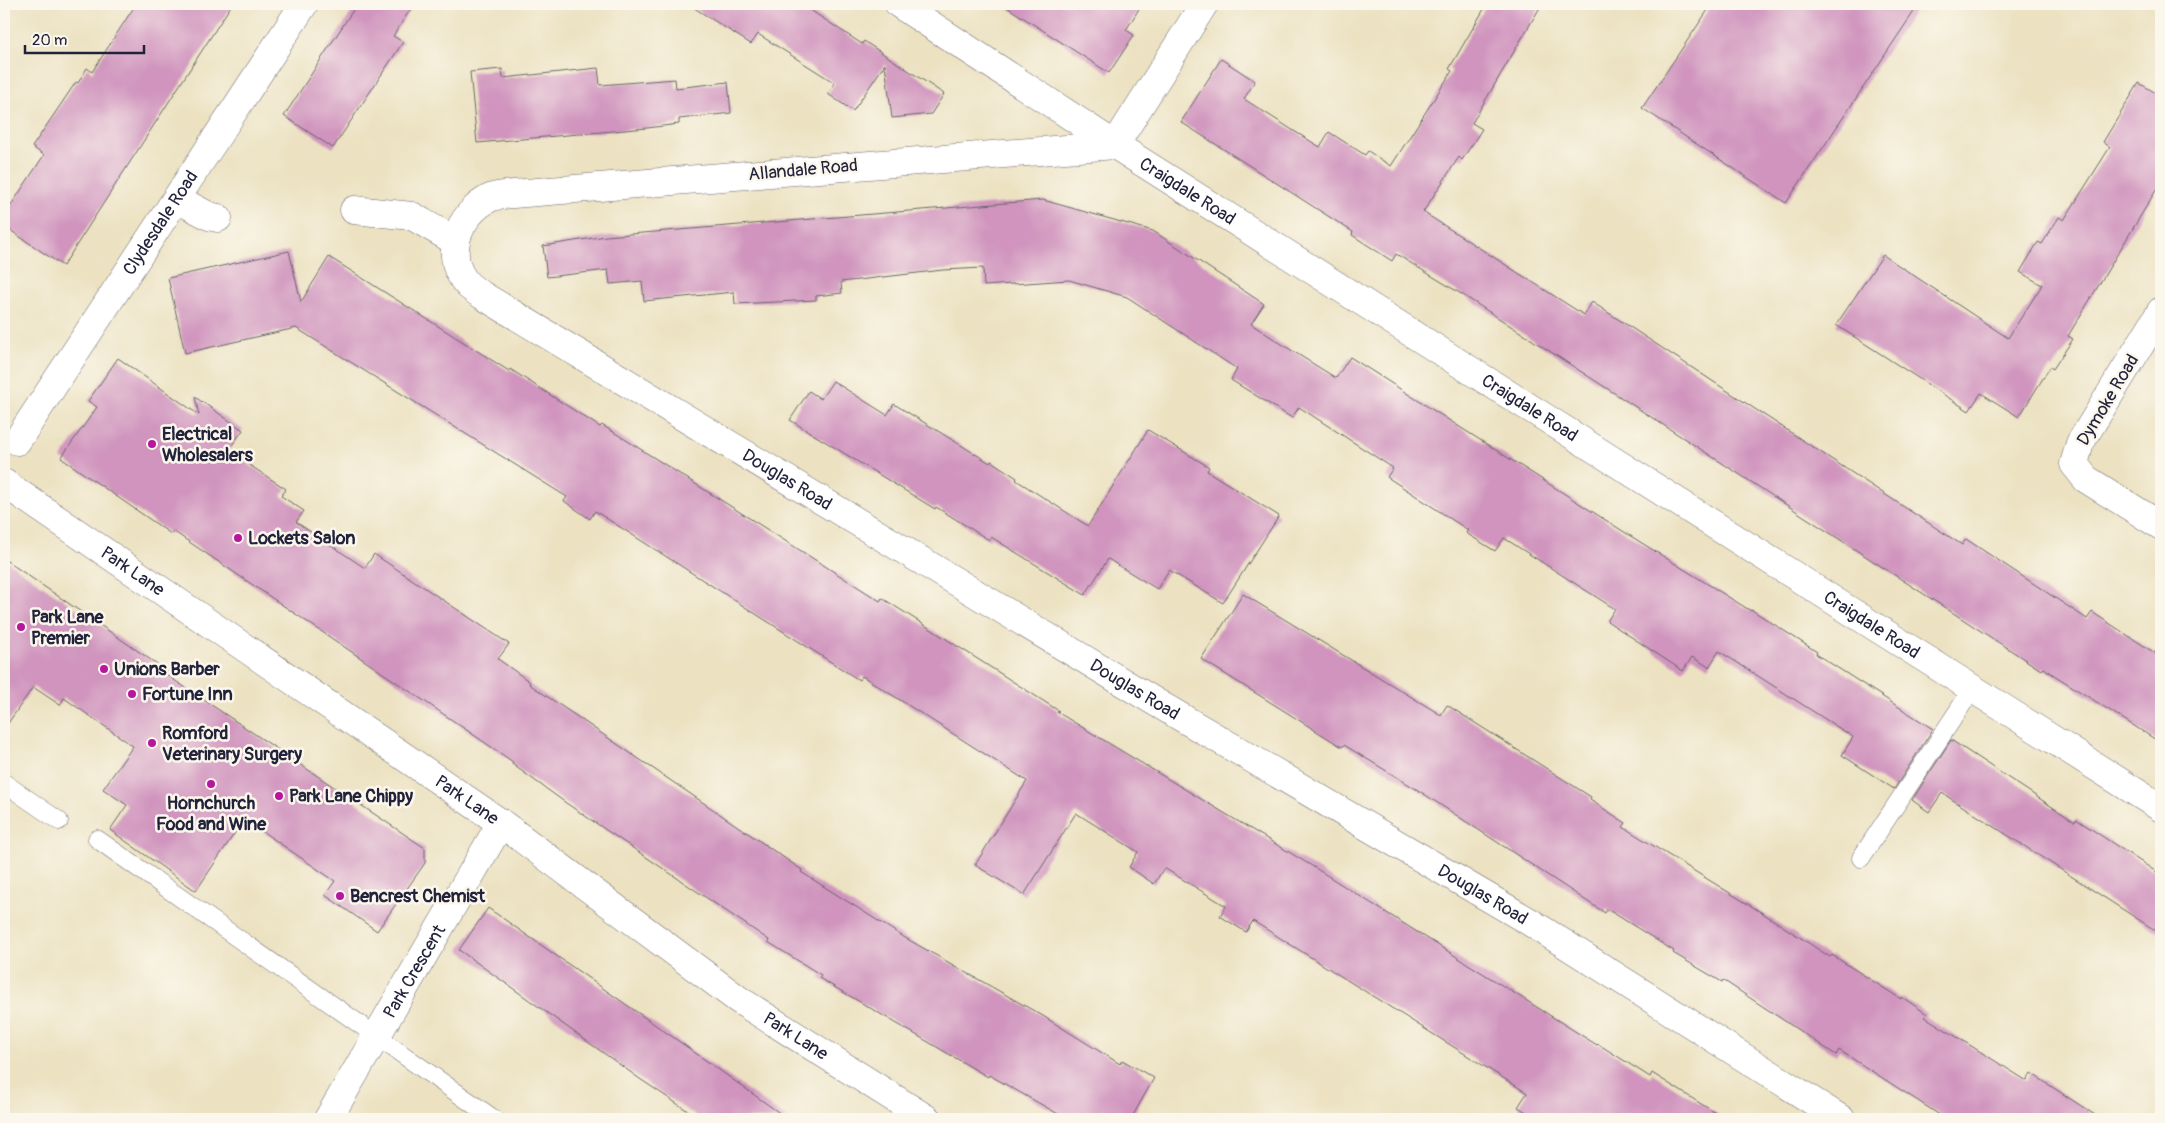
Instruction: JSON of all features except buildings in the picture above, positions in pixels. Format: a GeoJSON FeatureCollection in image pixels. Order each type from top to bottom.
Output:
{"type":"FeatureCollection","features":[{"type":"Feature","properties":{"kind":"street","name":"Clydesdale Road"},"geometry":{"type":"LineString","coordinates":[[17,441],[304,4]]}},
{"type":"Feature","properties":{"kind":"street","name":"Craigdale Road"},"geometry":{"type":"LineString","coordinates":[[900,4],[1115,145],[2161,808]]}},
{"type":"Feature","properties":{"kind":"street"},"geometry":{"type":"LineString","coordinates":[[1115,145],[1204,4]]}},
{"type":"Feature","properties":{"kind":"street","name":"Allandale Road"},"geometry":{"type":"LineString","coordinates":[[455,241],[463,222],[472,210],[492,198],[513,194],[1115,145]]}},
{"type":"Feature","properties":{"kind":"street"},"geometry":{"type":"LineString","coordinates":[[177,200],[209,216],[218,218]]}},
{"type":"Feature","properties":{"kind":"street"},"geometry":{"type":"LineString","coordinates":[[354,210],[412,216],[455,241]]}},
{"type":"Feature","properties":{"kind":"street","name":"Douglas Road"},"geometry":{"type":"LineString","coordinates":[[455,241],[455,256],[458,269],[469,286],[485,297],[1157,703],[1530,922],[1841,1119]]}},
{"type":"Feature","properties":{"kind":"street","name":"Dymoke Road"},"geometry":{"type":"LineString","coordinates":[[2161,311],[2080,443],[2074,464],[2086,478],[2161,526]]}},
{"type":"Feature","properties":{"kind":"street","name":"Park Lane"},"geometry":{"type":"LineString","coordinates":[[4,483],[501,824],[739,1000],[927,1119]]}},
{"type":"Feature","properties":{"kind":"street","name":"Park Crescent"},"geometry":{"type":"LineString","coordinates":[[328,1119],[501,824]]}},
{"type":"Feature","properties":{"kind":"lane"},"geometry":{"type":"LineString","coordinates":[[1861,858],[1973,688]]}},
{"type":"Feature","properties":{"kind":"lane"},"geometry":{"type":"LineString","coordinates":[[4,783],[59,821]]}},
{"type":"Feature","properties":{"kind":"lane"},"geometry":{"type":"LineString","coordinates":[[97,839],[494,1119]]}},
{"type":"Feature","properties":{"kind":"place","name":"Electrical Wholesalers"},"geometry":{"type":"Point","coordinates":[152,444]}},
{"type":"Feature","properties":{"kind":"place","name":"Lockets Salon"},"geometry":{"type":"Point","coordinates":[238,538]}},
{"type":"Feature","properties":{"kind":"place","name":"Park Lane Premier"},"geometry":{"type":"Point","coordinates":[21,627]}},
{"type":"Feature","properties":{"kind":"place","name":"Unions Barber"},"geometry":{"type":"Point","coordinates":[104,669]}},
{"type":"Feature","properties":{"kind":"place","name":"Fortune Inn"},"geometry":{"type":"Point","coordinates":[132,694]}},
{"type":"Feature","properties":{"kind":"place","name":"Romford Veterinary Surgery"},"geometry":{"type":"Point","coordinates":[152,743]}},
{"type":"Feature","properties":{"kind":"place","name":"Hornchurch Food and Wine"},"geometry":{"type":"Point","coordinates":[211,784]}},
{"type":"Feature","properties":{"kind":"place","name":"Park Lane Chippy"},"geometry":{"type":"Point","coordinates":[279,796]}},
{"type":"Feature","properties":{"kind":"place","name":"Bencrest Chemist"},"geometry":{"type":"Point","coordinates":[340,896]}}]}
